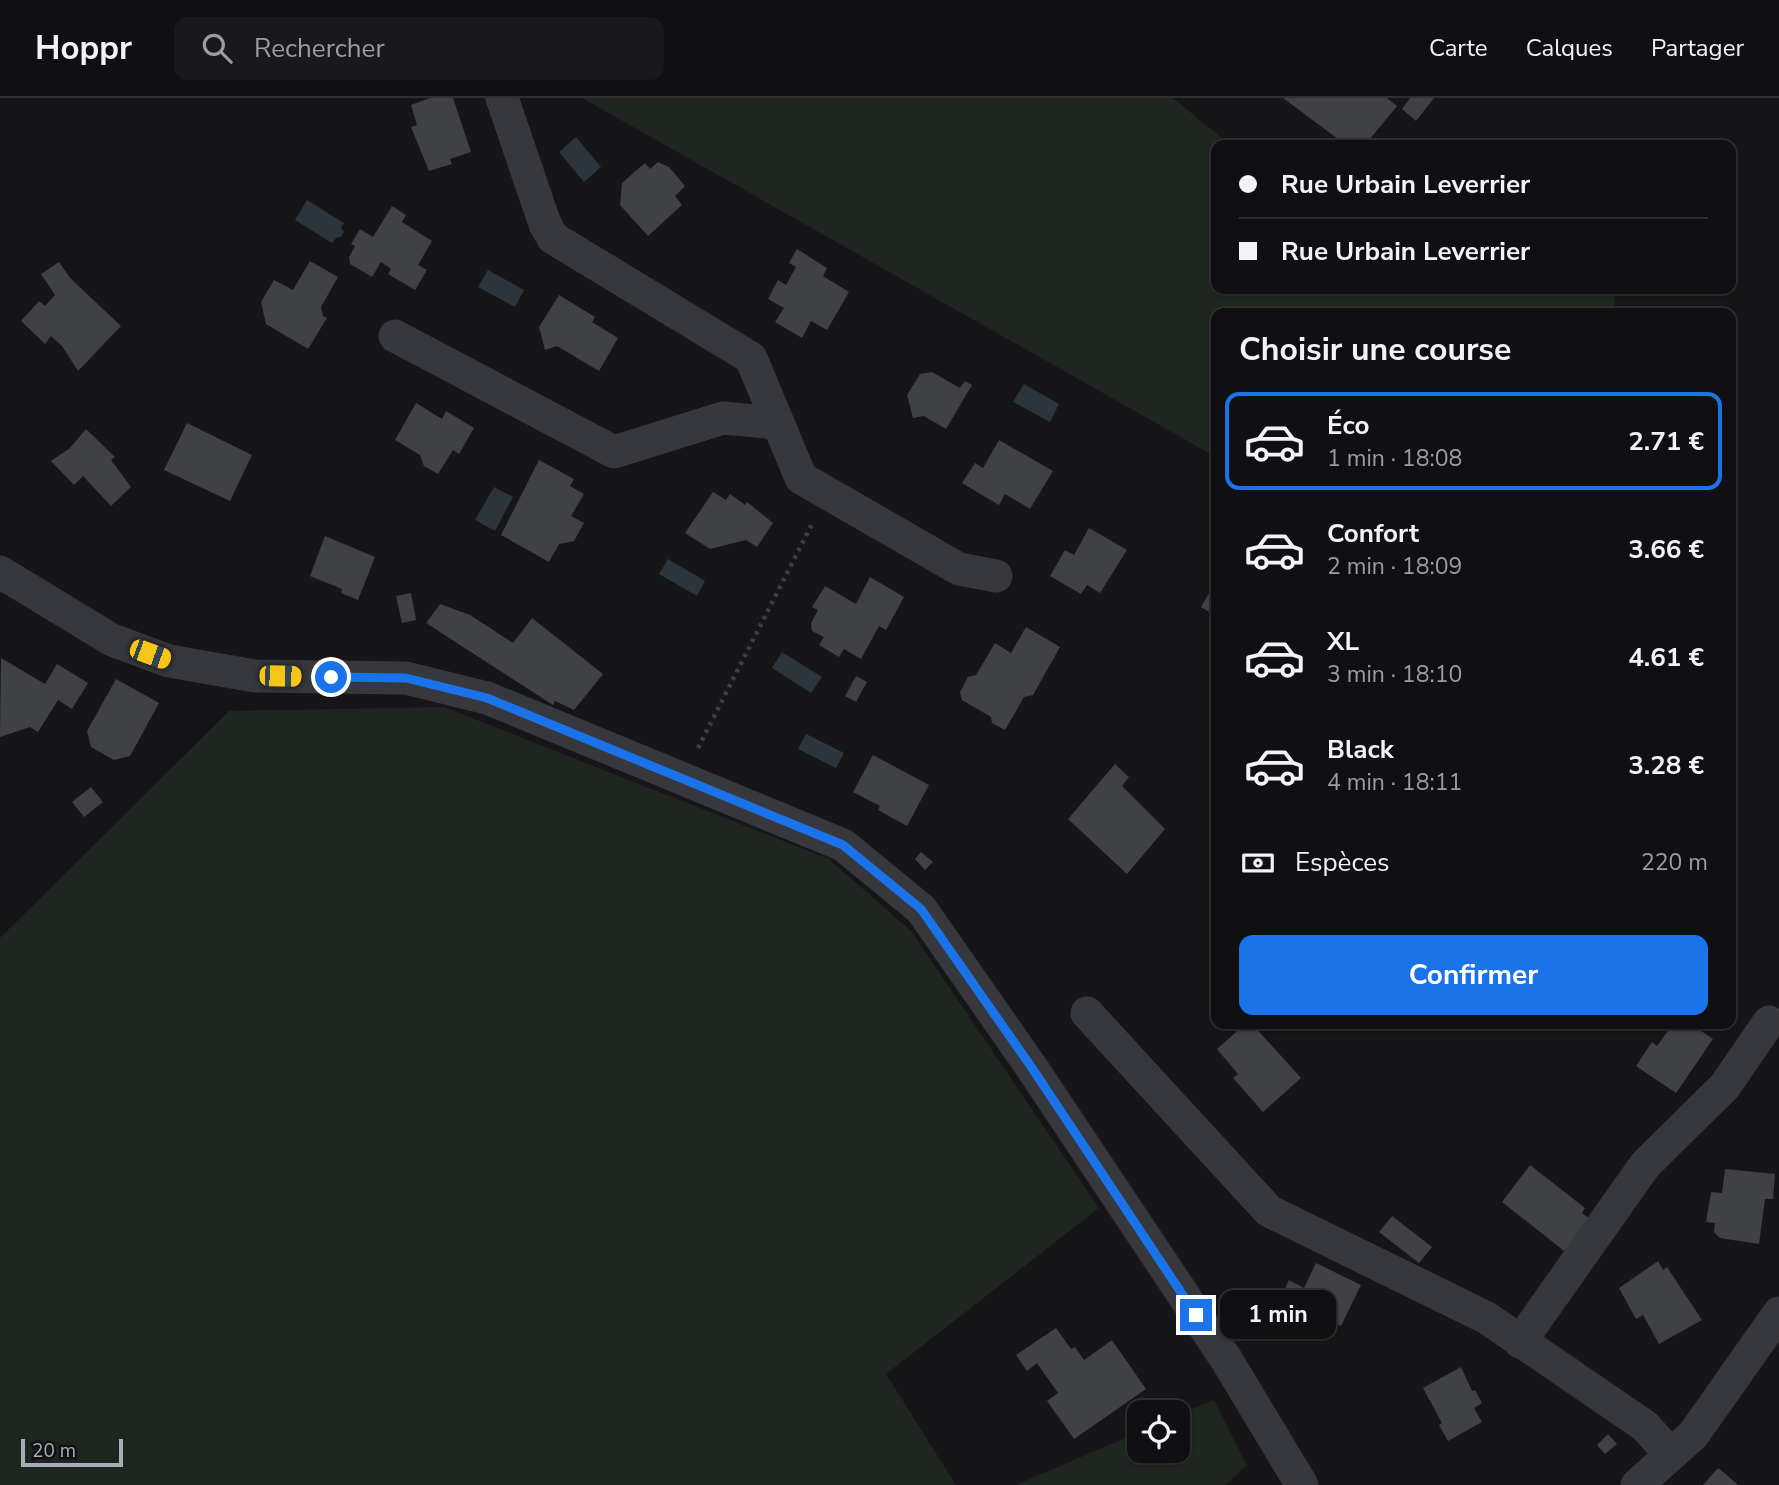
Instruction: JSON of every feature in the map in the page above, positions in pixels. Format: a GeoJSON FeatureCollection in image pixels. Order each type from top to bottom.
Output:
{"type":"FeatureCollection","features":[{"type":"Feature","properties":{"kind":"street"},"geometry":{"type":"LineString","coordinates":[[502,98],[552,238],[751,358],[801,478],[959,569],[996,576]]}},
{"type":"Feature","properties":{"kind":"street"},"geometry":{"type":"LineString","coordinates":[[395,336],[614,452],[723,418],[777,423]]}},
{"type":"Feature","properties":{"kind":"street"},"geometry":{"type":"LineString","coordinates":[[1,575],[111,640],[169,661],[255,676],[406,678],[487,698],[843,845],[921,909],[1032,1068],[1218,1348],[1302,1485]]}},
{"type":"Feature","properties":{"kind":"street"},"geometry":{"type":"LineString","coordinates":[[1087,1013],[1269,1211],[1487,1318],[1645,1426],[1670,1454]]}},
{"type":"Feature","properties":{"kind":"street"},"geometry":{"type":"LineString","coordinates":[[1520,1342],[1645,1165],[1725,1086],[1769,1022]]}},
{"type":"Feature","properties":{"kind":"street"},"geometry":{"type":"LineString","coordinates":[[1637,1485],[1693,1435],[1779,1313]]}},
{"type":"Feature","properties":{"kind":"path"},"geometry":{"type":"LineString","coordinates":[[682,778],[783,584],[827,492]]}},
{"type":"Feature","properties":{"kind":"shaded area"},"geometry":{"type":"Polygon","coordinates":[[[582,98],[1173,98],[1224,140],[1211,140],[1211,294],[1616,294],[1614,308],[1211,308],[1211,454],[582,98]]]}},
{"type":"Feature","properties":{"kind":"shaded area"},"geometry":{"type":"Polygon","coordinates":[[[576,137],[601,167],[584,182],[559,152],[576,137]]]}},
{"type":"Feature","properties":{"kind":"shaded area"},"geometry":{"type":"Polygon","coordinates":[[[307,200],[344,223],[341,237],[332,243],[295,220],[307,200]]]}},
{"type":"Feature","properties":{"kind":"shaded area"},"geometry":{"type":"Polygon","coordinates":[[[488,270],[524,290],[515,307],[478,287],[488,270]]]}},
{"type":"Feature","properties":{"kind":"shaded area"},"geometry":{"type":"Polygon","coordinates":[[[1024,384],[1059,404],[1050,422],[1013,402],[1024,384]]]}},
{"type":"Feature","properties":{"kind":"shaded area"},"geometry":{"type":"Polygon","coordinates":[[[494,487],[513,497],[495,531],[475,520],[494,487]]]}},
{"type":"Feature","properties":{"kind":"shaded area"},"geometry":{"type":"Polygon","coordinates":[[[668,559],[705,581],[697,596],[659,574],[668,559]]]}},
{"type":"Feature","properties":{"kind":"shaded area"},"geometry":{"type":"Polygon","coordinates":[[[782,652],[822,677],[811,693],[772,668],[782,652]]]}},
{"type":"Feature","properties":{"kind":"shaded area"},"geometry":{"type":"Polygon","coordinates":[[[444,707],[829,859],[911,931],[1099,1208],[886,1374],[956,1485],[0,1485],[0,938],[229,711],[444,707]]]}},
{"type":"Feature","properties":{"kind":"shaded area"},"geometry":{"type":"Polygon","coordinates":[[[806,734],[844,753],[836,768],[798,749],[806,734]]]}},
{"type":"Feature","properties":{"kind":"shaded area"},"geometry":{"type":"Polygon","coordinates":[[[1214,1400],[1247,1465],[1226,1485],[1016,1485],[1127,1437],[1127,1463],[1190,1463],[1190,1410],[1214,1400]]]}},
{"type":"Feature","properties":{"kind":"building"},"geometry":{"type":"Polygon","coordinates":[[[430,98],[453,98],[471,152],[450,159],[452,164],[429,171],[411,127],[417,125],[411,105],[430,98]]]}},
{"type":"Feature","properties":{"kind":"building"},"geometry":{"type":"Polygon","coordinates":[[[1283,98],[1387,98],[1397,106],[1369,140],[1339,140],[1283,98]]]}},
{"type":"Feature","properties":{"kind":"building"},"geometry":{"type":"Polygon","coordinates":[[[1410,98],[1434,98],[1416,121],[1402,109],[1410,98]]]}},
{"type":"Feature","properties":{"kind":"building"},"geometry":{"type":"Polygon","coordinates":[[[658,162],[669,167],[685,186],[675,196],[682,205],[648,236],[620,205],[622,183],[645,163],[650,169],[658,162]]]}},
{"type":"Feature","properties":{"kind":"building"},"geometry":{"type":"Polygon","coordinates":[[[392,206],[406,215],[402,222],[432,241],[418,265],[427,270],[415,290],[388,274],[391,269],[381,262],[372,277],[350,264],[349,257],[355,246],[351,244],[360,229],[373,237],[392,206]]]}},
{"type":"Feature","properties":{"kind":"building"},"geometry":{"type":"Polygon","coordinates":[[[797,249],[827,268],[823,276],[849,292],[827,330],[811,321],[802,338],[775,322],[784,308],[768,299],[778,280],[786,285],[796,267],[789,263],[797,249]]]}},
{"type":"Feature","properties":{"kind":"building"},"geometry":{"type":"Polygon","coordinates":[[[310,261],[338,277],[321,307],[323,316],[327,318],[308,349],[266,324],[261,302],[274,280],[293,290],[310,261]]]}},
{"type":"Feature","properties":{"kind":"building"},"geometry":{"type":"Polygon","coordinates":[[[59,262],[70,278],[121,326],[78,371],[62,346],[51,336],[45,344],[21,321],[39,301],[45,306],[55,295],[41,274],[59,262]]]}},
{"type":"Feature","properties":{"kind":"building"},"geometry":{"type":"Polygon","coordinates":[[[559,295],[595,317],[592,322],[618,338],[599,371],[557,346],[545,350],[539,327],[559,295]]]}},
{"type":"Feature","properties":{"kind":"building"},"geometry":{"type":"Polygon","coordinates":[[[932,372],[960,388],[965,381],[972,385],[946,429],[924,416],[913,418],[907,395],[920,374],[932,372]]]}},
{"type":"Feature","properties":{"kind":"building"},"geometry":{"type":"Polygon","coordinates":[[[416,403],[442,419],[446,411],[474,428],[459,454],[453,450],[438,474],[424,466],[420,455],[395,440],[416,403]]]}},
{"type":"Feature","properties":{"kind":"building"},"geometry":{"type":"Polygon","coordinates":[[[187,423],[252,455],[230,501],[164,470],[187,423]]]}},
{"type":"Feature","properties":{"kind":"building"},"geometry":{"type":"Polygon","coordinates":[[[86,429],[115,457],[111,460],[131,487],[111,506],[83,476],[74,485],[51,461],[70,448],[86,429]]]}},
{"type":"Feature","properties":{"kind":"building"},"geometry":{"type":"Polygon","coordinates":[[[999,440],[1053,471],[1030,509],[1005,494],[999,505],[962,483],[975,463],[983,468],[999,440]]]}},
{"type":"Feature","properties":{"kind":"building"},"geometry":{"type":"Polygon","coordinates":[[[539,460],[574,479],[570,486],[584,494],[571,516],[584,523],[574,541],[559,544],[549,562],[501,535],[539,460]]]}},
{"type":"Feature","properties":{"kind":"building"},"geometry":{"type":"Polygon","coordinates":[[[713,492],[726,500],[730,494],[745,505],[747,502],[773,523],[757,547],[746,540],[710,549],[685,533],[713,492]]]}},
{"type":"Feature","properties":{"kind":"building"},"geometry":{"type":"Polygon","coordinates":[[[1089,528],[1127,550],[1100,593],[1087,585],[1081,594],[1050,576],[1065,550],[1074,555],[1089,528]]]}},
{"type":"Feature","properties":{"kind":"building"},"geometry":{"type":"Polygon","coordinates":[[[325,536],[375,557],[358,600],[341,593],[342,589],[310,576],[325,536]]]}},
{"type":"Feature","properties":{"kind":"building"},"geometry":{"type":"Polygon","coordinates":[[[870,577],[904,597],[886,630],[879,626],[861,659],[844,649],[839,657],[819,645],[824,637],[812,631],[811,623],[818,610],[812,607],[825,586],[856,604],[870,577]]]}},
{"type":"Feature","properties":{"kind":"building"},"geometry":{"type":"Polygon","coordinates":[[[1211,590],[1211,613],[1201,607],[1211,590]]]}},
{"type":"Feature","properties":{"kind":"building"},"geometry":{"type":"Polygon","coordinates":[[[411,593],[416,620],[402,623],[396,596],[411,593]]]}},
{"type":"Feature","properties":{"kind":"building"},"geometry":{"type":"Polygon","coordinates":[[[440,604],[470,615],[513,643],[532,618],[603,674],[574,710],[555,701],[553,705],[426,623],[440,604]]]}},
{"type":"Feature","properties":{"kind":"building"},"geometry":{"type":"Polygon","coordinates":[[[1026,627],[1060,647],[1033,695],[1024,697],[1005,730],[992,723],[991,717],[962,700],[960,692],[968,677],[976,675],[995,643],[1011,653],[1026,627]]]}},
{"type":"Feature","properties":{"kind":"building"},"geometry":{"type":"Polygon","coordinates":[[[1,658],[45,684],[57,664],[88,683],[72,709],[58,700],[38,732],[30,727],[0,737],[1,658]]]}},
{"type":"Feature","properties":{"kind":"building"},"geometry":{"type":"Polygon","coordinates":[[[856,676],[867,682],[856,702],[845,696],[856,676]]]}},
{"type":"Feature","properties":{"kind":"building"},"geometry":{"type":"Polygon","coordinates":[[[116,679],[159,703],[130,756],[114,760],[91,747],[87,731],[116,679]]]}},
{"type":"Feature","properties":{"kind":"building"},"geometry":{"type":"Polygon","coordinates":[[[873,755],[929,785],[907,826],[878,810],[880,806],[853,792],[873,755]]]}},
{"type":"Feature","properties":{"kind":"building"},"geometry":{"type":"Polygon","coordinates":[[[1115,764],[1129,777],[1122,786],[1165,829],[1127,874],[1068,819],[1115,764]]]}},
{"type":"Feature","properties":{"kind":"building"},"geometry":{"type":"Polygon","coordinates":[[[91,787],[103,802],[84,817],[72,802],[91,787]]]}},
{"type":"Feature","properties":{"kind":"building"},"geometry":{"type":"Polygon","coordinates":[[[921,852],[933,862],[925,870],[915,859],[921,852]]]}},
{"type":"Feature","properties":{"kind":"building"},"geometry":{"type":"Polygon","coordinates":[[[1239,1029],[1257,1029],[1301,1078],[1263,1112],[1233,1078],[1238,1074],[1217,1049],[1239,1029]]]}},
{"type":"Feature","properties":{"kind":"building"},"geometry":{"type":"Polygon","coordinates":[[[1669,1029],[1698,1029],[1713,1039],[1676,1093],[1636,1066],[1652,1042],[1657,1046],[1669,1029]]]}},
{"type":"Feature","properties":{"kind":"building"},"geometry":{"type":"Polygon","coordinates":[[[1530,1165],[1585,1208],[1582,1213],[1594,1222],[1568,1254],[1502,1202],[1530,1165]]]}},
{"type":"Feature","properties":{"kind":"building"},"geometry":{"type":"Polygon","coordinates":[[[1725,1169],[1775,1174],[1773,1199],[1765,1199],[1759,1244],[1720,1238],[1714,1232],[1715,1223],[1706,1222],[1711,1192],[1722,1193],[1725,1169]]]}},
{"type":"Feature","properties":{"kind":"building"},"geometry":{"type":"Polygon","coordinates":[[[1392,1216],[1432,1247],[1419,1263],[1379,1232],[1392,1216]]]}},
{"type":"Feature","properties":{"kind":"building"},"geometry":{"type":"Polygon","coordinates":[[[1658,1261],[1663,1270],[1667,1267],[1702,1320],[1659,1344],[1643,1315],[1636,1319],[1619,1288],[1658,1261]]]}},
{"type":"Feature","properties":{"kind":"building"},"geometry":{"type":"Polygon","coordinates":[[[1316,1263],[1361,1285],[1341,1326],[1302,1308],[1299,1313],[1278,1303],[1289,1280],[1304,1288],[1316,1263]]]}},
{"type":"Feature","properties":{"kind":"building"},"geometry":{"type":"Polygon","coordinates":[[[1056,1328],[1071,1349],[1075,1347],[1084,1360],[1112,1340],[1146,1389],[1074,1439],[1047,1401],[1058,1393],[1037,1363],[1027,1371],[1016,1355],[1056,1328]]]}},
{"type":"Feature","properties":{"kind":"building"},"geometry":{"type":"Polygon","coordinates":[[[1461,1367],[1472,1391],[1475,1390],[1482,1403],[1474,1408],[1482,1422],[1448,1441],[1439,1425],[1442,1423],[1423,1388],[1461,1367]]]}},
{"type":"Feature","properties":{"kind":"building"},"geometry":{"type":"Polygon","coordinates":[[[1608,1434],[1617,1444],[1605,1454],[1597,1445],[1608,1434]]]}},
{"type":"Feature","properties":{"kind":"building"},"geometry":{"type":"Polygon","coordinates":[[[1718,1468],[1729,1477],[1738,1485],[1703,1485],[1718,1468]]]}},
{"type":"Feature","properties":{"kind":"route"},"geometry":{"type":"LineString","coordinates":[[331,677],[406,678],[487,698],[843,845],[921,909],[1032,1068],[1196,1315]]}}]}
